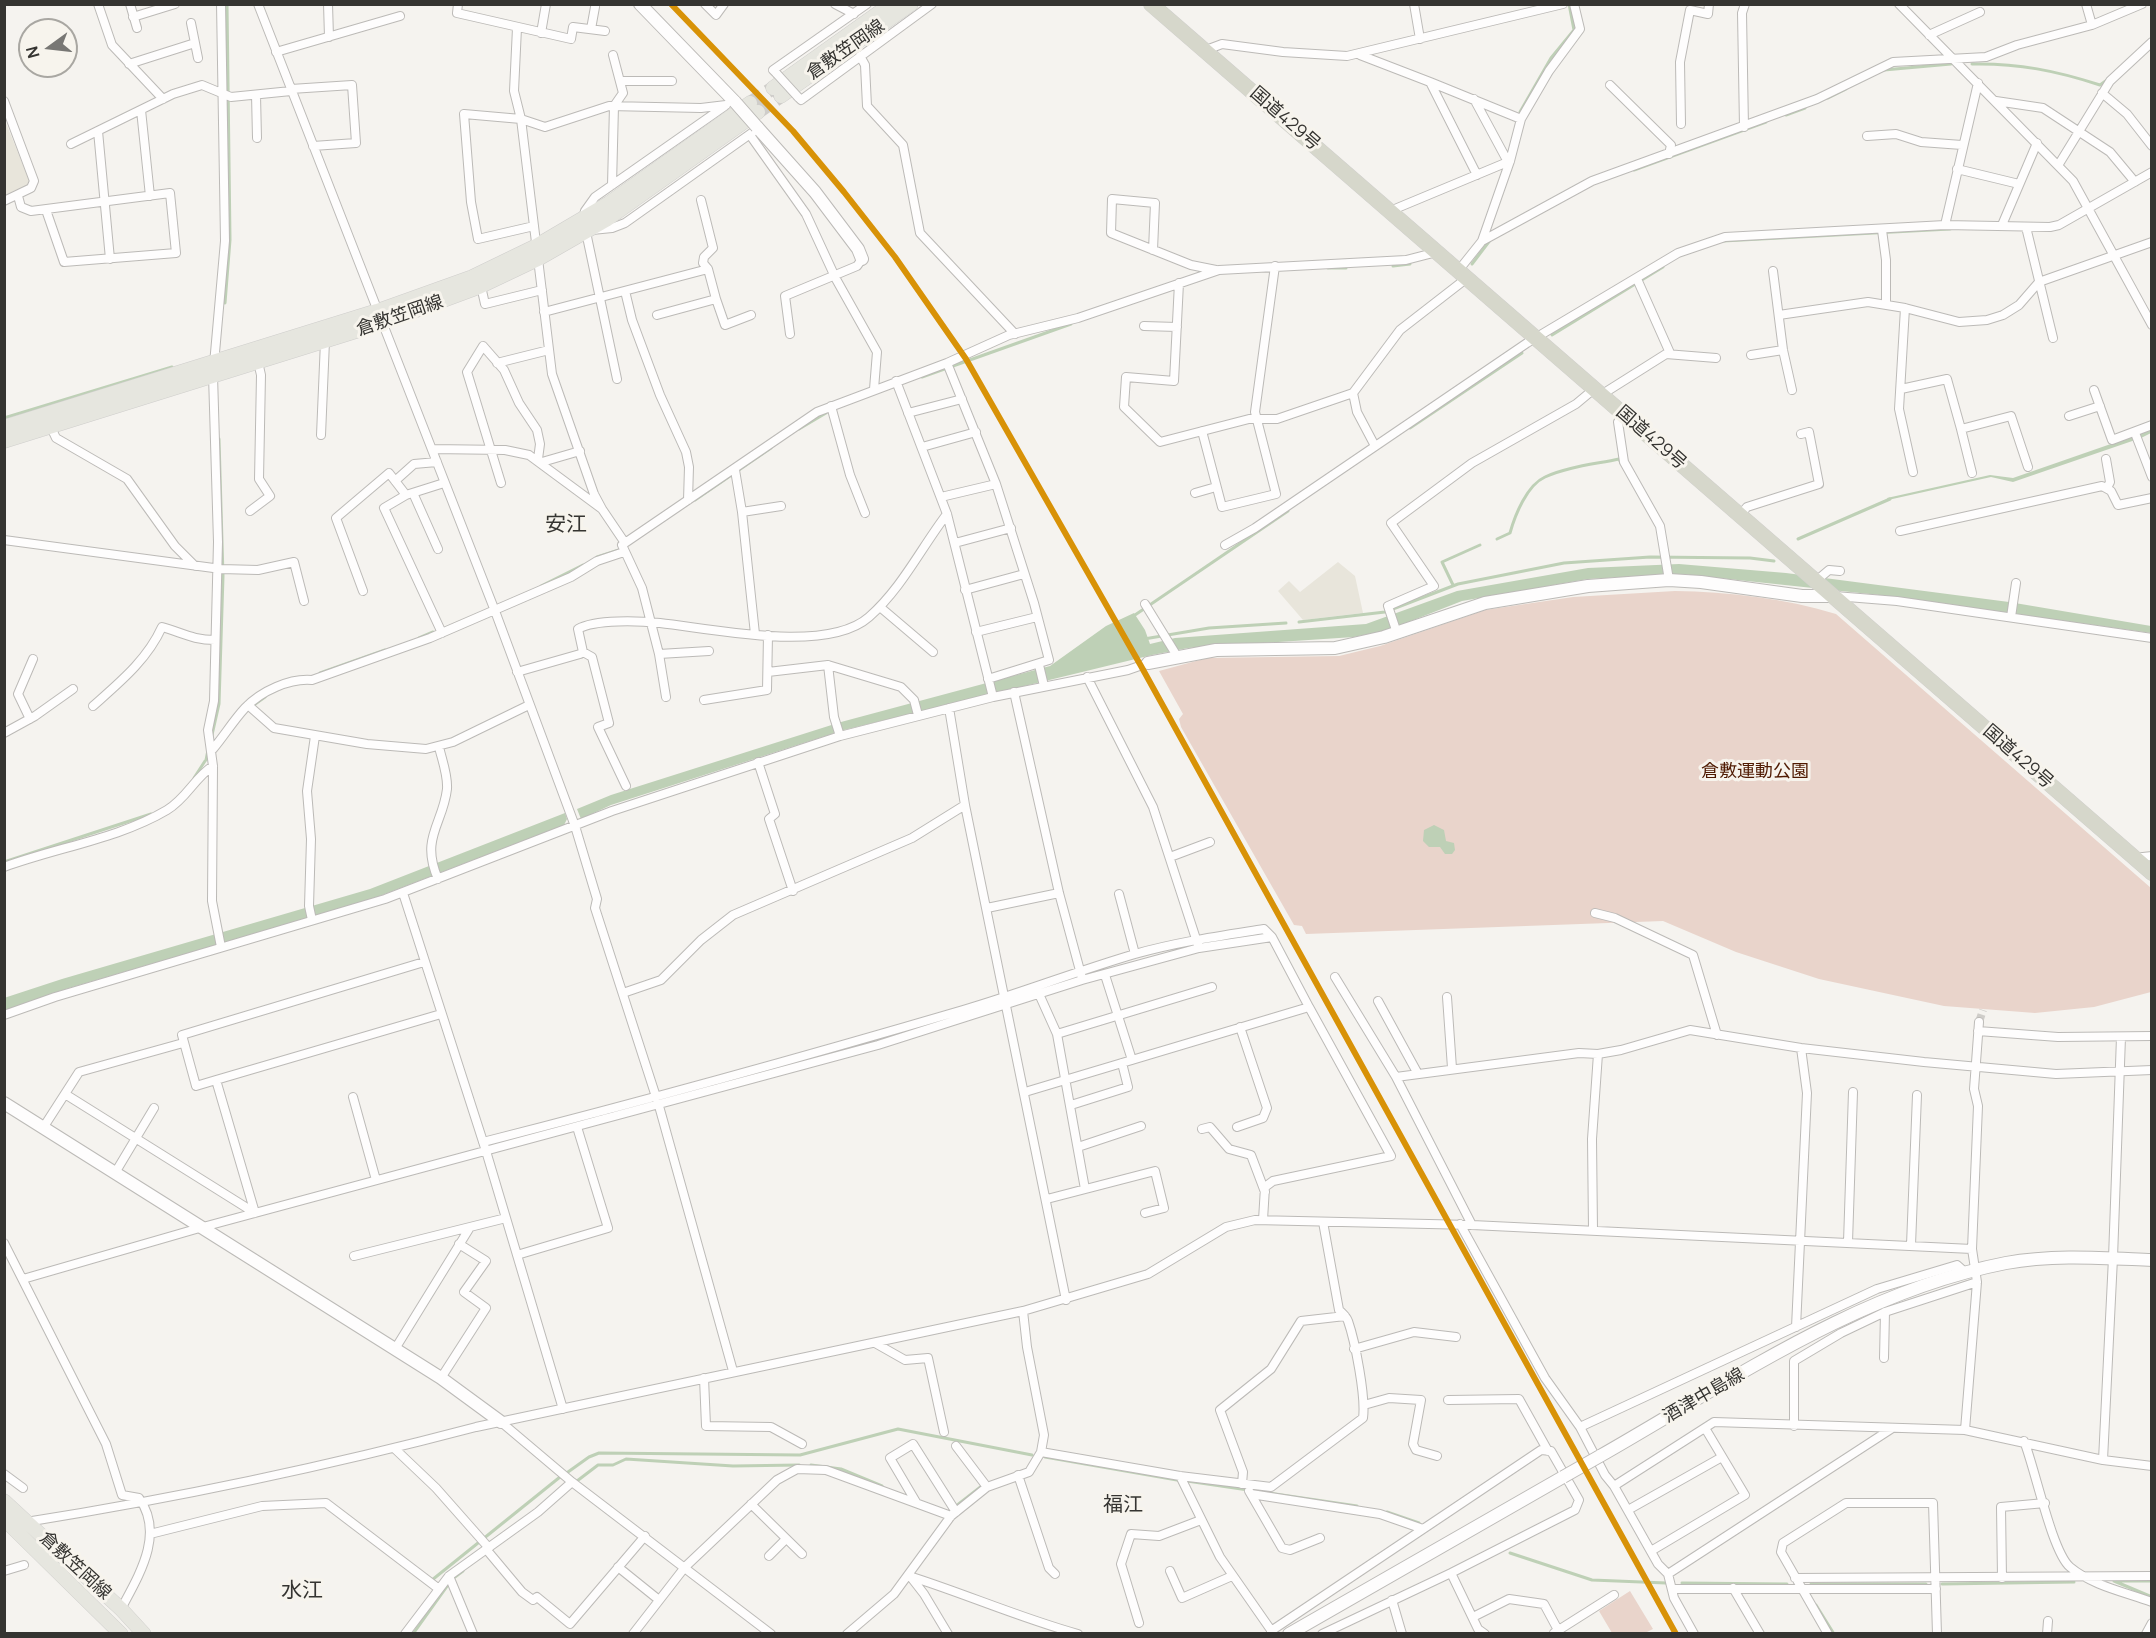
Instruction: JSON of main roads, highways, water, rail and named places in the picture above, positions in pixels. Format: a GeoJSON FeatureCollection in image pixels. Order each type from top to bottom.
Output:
{"type":"FeatureCollection","features":[{"type":"Feature","properties":{"kind":"highway","name":"国道429号"},"geometry":{"type":"LineString","coordinates":[[1151,4],[1835,596],[2151,873]]}},
{"type":"Feature","properties":{"kind":"main road","name":"倉敷笠岡線"},"geometry":{"type":"LineString","coordinates":[[891,4],[777,86],[911,4]]}},
{"type":"Feature","properties":{"kind":"main road","name":"倉敷笠岡線"},"geometry":{"type":"LineString","coordinates":[[4,441],[48,421],[481,286],[586,227],[754,108]]}},
{"type":"Feature","properties":{"kind":"main road","name":"倉敷笠岡線"},"geometry":{"type":"LineString","coordinates":[[214,369],[258,362],[325,341],[472,277],[537,253]]}},
{"type":"Feature","properties":{"kind":"main road","name":"倉敷笠岡線"},"geometry":{"type":"LineString","coordinates":[[4,428],[48,421]]}},
{"type":"Feature","properties":{"kind":"main road","name":"倉敷笠岡線"},"geometry":{"type":"LineString","coordinates":[[4,1501],[122,1609],[144,1634]]}},
{"type":"Feature","properties":{"kind":"main road","name":"倉敷笠岡線"},"geometry":{"type":"LineString","coordinates":[[7,1524],[116,1632]]}},
{"type":"Feature","properties":{"kind":"waterway"},"geometry":{"type":"LineString","coordinates":[[225,303],[230,240],[227,4]]}},
{"type":"Feature","properties":{"kind":"waterway"},"geometry":{"type":"LineString","coordinates":[[1520,112],[1551,58],[1574,30],[1569,4]]}},
{"type":"Feature","properties":{"kind":"waterway"},"geometry":{"type":"LineString","coordinates":[[1884,70],[1951,64]]}},
{"type":"Feature","properties":{"kind":"waterway"},"geometry":{"type":"LineString","coordinates":[[1972,64],[2037,69],[2100,85],[2107,80]]}},
{"type":"Feature","properties":{"kind":"waterway"},"geometry":{"type":"LineString","coordinates":[[1828,98],[1846,89]]}},
{"type":"Feature","properties":{"kind":"waterway"},"geometry":{"type":"LineString","coordinates":[[1786,115],[1805,108]]}},
{"type":"Feature","properties":{"kind":"waterway"},"geometry":{"type":"LineString","coordinates":[[1634,170],[1766,122]]}},
{"type":"Feature","properties":{"kind":"waterway"},"geometry":{"type":"LineString","coordinates":[[1723,241],[1950,229]]}},
{"type":"Feature","properties":{"kind":"waterway"},"geometry":{"type":"LineString","coordinates":[[1472,264],[1491,239]]}},
{"type":"Feature","properties":{"kind":"waterway"},"geometry":{"type":"LineString","coordinates":[[1393,266],[1410,264]]}},
{"type":"Feature","properties":{"kind":"waterway"},"geometry":{"type":"LineString","coordinates":[[1552,335],[1663,267]]}},
{"type":"Feature","properties":{"kind":"waterway"},"geometry":{"type":"LineString","coordinates":[[1328,268],[1346,268]]}},
{"type":"Feature","properties":{"kind":"waterway"},"geometry":{"type":"LineString","coordinates":[[922,377],[1071,324]]}},
{"type":"Feature","properties":{"kind":"waterway"},"geometry":{"type":"LineString","coordinates":[[1410,428],[1522,353]]}},
{"type":"Feature","properties":{"kind":"waterway"},"geometry":{"type":"LineString","coordinates":[[4,418],[172,367]]}},
{"type":"Feature","properties":{"kind":"waterway"},"geometry":{"type":"LineString","coordinates":[[799,429],[826,413]]}},
{"type":"Feature","properties":{"kind":"waterway"},"geometry":{"type":"LineString","coordinates":[[212,735],[219,704],[223,576],[219,439]]}},
{"type":"Feature","properties":{"kind":"waterway"},"geometry":{"type":"LineString","coordinates":[[695,500],[771,448]]}},
{"type":"Feature","properties":{"kind":"waterway"},"geometry":{"type":"LineString","coordinates":[[1497,539],[1510,533],[1527,493],[1545,477],[1572,468],[1619,459],[1621,463]]}},
{"type":"Feature","properties":{"kind":"waterway"},"geometry":{"type":"LineString","coordinates":[[1798,539],[1890,499]]}},
{"type":"Feature","properties":{"kind":"waterway"},"geometry":{"type":"LineString","coordinates":[[1132,617],[1288,511]]}},
{"type":"Feature","properties":{"kind":"waterway"},"geometry":{"type":"LineString","coordinates":[[1453,585],[1442,562],[1480,545]]}},
{"type":"Feature","properties":{"kind":"waterway"},"geometry":{"type":"LineString","coordinates":[[597,557],[622,549]]}},
{"type":"Feature","properties":{"kind":"waterway"},"geometry":{"type":"LineString","coordinates":[[1299,622],[1385,612],[1458,584],[1564,563],[1650,557],[1750,558],[1774,561]]}},
{"type":"Feature","properties":{"kind":"waterway"},"geometry":{"type":"LineString","coordinates":[[541,586],[583,565]]}},
{"type":"Feature","properties":{"kind":"waterway"},"geometry":{"type":"LineString","coordinates":[[1144,639],[1209,628],[1286,623]]}},
{"type":"Feature","properties":{"kind":"waterway"},"geometry":{"type":"LineString","coordinates":[[419,638],[433,632]]}},
{"type":"Feature","properties":{"kind":"waterway"},"geometry":{"type":"LineString","coordinates":[[320,673],[385,650]]}},
{"type":"Feature","properties":{"kind":"waterway"},"geometry":{"type":"LineString","coordinates":[[251,707],[265,697]]}},
{"type":"Feature","properties":{"kind":"waterway"},"geometry":{"type":"LineString","coordinates":[[206,760],[208,750]]}},
{"type":"Feature","properties":{"kind":"waterway"},"geometry":{"type":"LineString","coordinates":[[194,778],[205,761]]}},
{"type":"Feature","properties":{"kind":"waterway"},"geometry":{"type":"LineString","coordinates":[[4,862],[151,814]]}},
{"type":"Feature","properties":{"kind":"waterway"},"geometry":{"type":"LineString","coordinates":[[568,1472],[589,1457],[599,1453],[800,1455],[898,1429],[1032,1455]]}},
{"type":"Feature","properties":{"kind":"waterway"},"geometry":{"type":"LineString","coordinates":[[1045,1457],[1177,1480]]}},
{"type":"Feature","properties":{"kind":"waterway"},"geometry":{"type":"LineString","coordinates":[[577,1481],[598,1465],[613,1465],[626,1459],[733,1466],[799,1465]]}},
{"type":"Feature","properties":{"kind":"waterway"},"geometry":{"type":"LineString","coordinates":[[811,1465],[841,1469],[882,1486]]}},
{"type":"Feature","properties":{"kind":"waterway"},"geometry":{"type":"LineString","coordinates":[[432,1580],[560,1477]]}},
{"type":"Feature","properties":{"kind":"waterway"},"geometry":{"type":"LineString","coordinates":[[1187,1481],[1357,1506]]}},
{"type":"Feature","properties":{"kind":"waterway"},"geometry":{"type":"LineString","coordinates":[[956,1506],[983,1485]]}},
{"type":"Feature","properties":{"kind":"waterway"},"geometry":{"type":"LineString","coordinates":[[1387,1512],[1419,1523]]}},
{"type":"Feature","properties":{"kind":"waterway"},"geometry":{"type":"LineString","coordinates":[[1510,1553],[1592,1580],[1666,1583]]}},
{"type":"Feature","properties":{"kind":"waterway"},"geometry":{"type":"LineString","coordinates":[[455,1577],[463,1571]]}},
{"type":"Feature","properties":{"kind":"waterway"},"geometry":{"type":"LineString","coordinates":[[2114,1581],[2152,1597]]}},
{"type":"Feature","properties":{"kind":"waterway"},"geometry":{"type":"LineString","coordinates":[[2114,1581],[2152,1581]]}},
{"type":"Feature","properties":{"kind":"waterway"},"geometry":{"type":"LineString","coordinates":[[1942,1584],[2074,1582]]}},
{"type":"Feature","properties":{"kind":"waterway"},"geometry":{"type":"LineString","coordinates":[[1682,1583],[1787,1584]]}},
{"type":"Feature","properties":{"kind":"waterway"},"geometry":{"type":"LineString","coordinates":[[1811,1584],[1926,1584]]}},
{"type":"Feature","properties":{"kind":"waterway"},"geometry":{"type":"LineString","coordinates":[[413,1634],[448,1585]]}},
{"type":"Feature","properties":{"kind":"waterway"},"geometry":{"type":"LineString","coordinates":[[1816,1605],[1834,1634]]}},
{"type":"Feature","properties":{"kind":"tunnel"},"geometry":{"type":"LineString","coordinates":[[750,103],[773,88]]}},
{"type":"Feature","properties":{"kind":"tunnel"},"geometry":{"type":"LineString","coordinates":[[758,112],[781,96]]}},
{"type":"Feature","properties":{"kind":"tunnel"},"geometry":{"type":"LineString","coordinates":[[1979,1022],[1983,1010]]}},
{"type":"Feature","properties":{"kind":"district","name":"安江"},"geometry":{"type":"Point","coordinates":[566,525]}},
{"type":"Feature","properties":{"kind":"district","name":"福江"},"geometry":{"type":"Point","coordinates":[1123,1505]}},
{"type":"Feature","properties":{"kind":"district","name":"水江"},"geometry":{"type":"Point","coordinates":[302,1591]}},
{"type":"Feature","properties":{"kind":"park label","name":"倉敷運動公園"},"geometry":{"type":"Point","coordinates":[1755,772]}}]}
